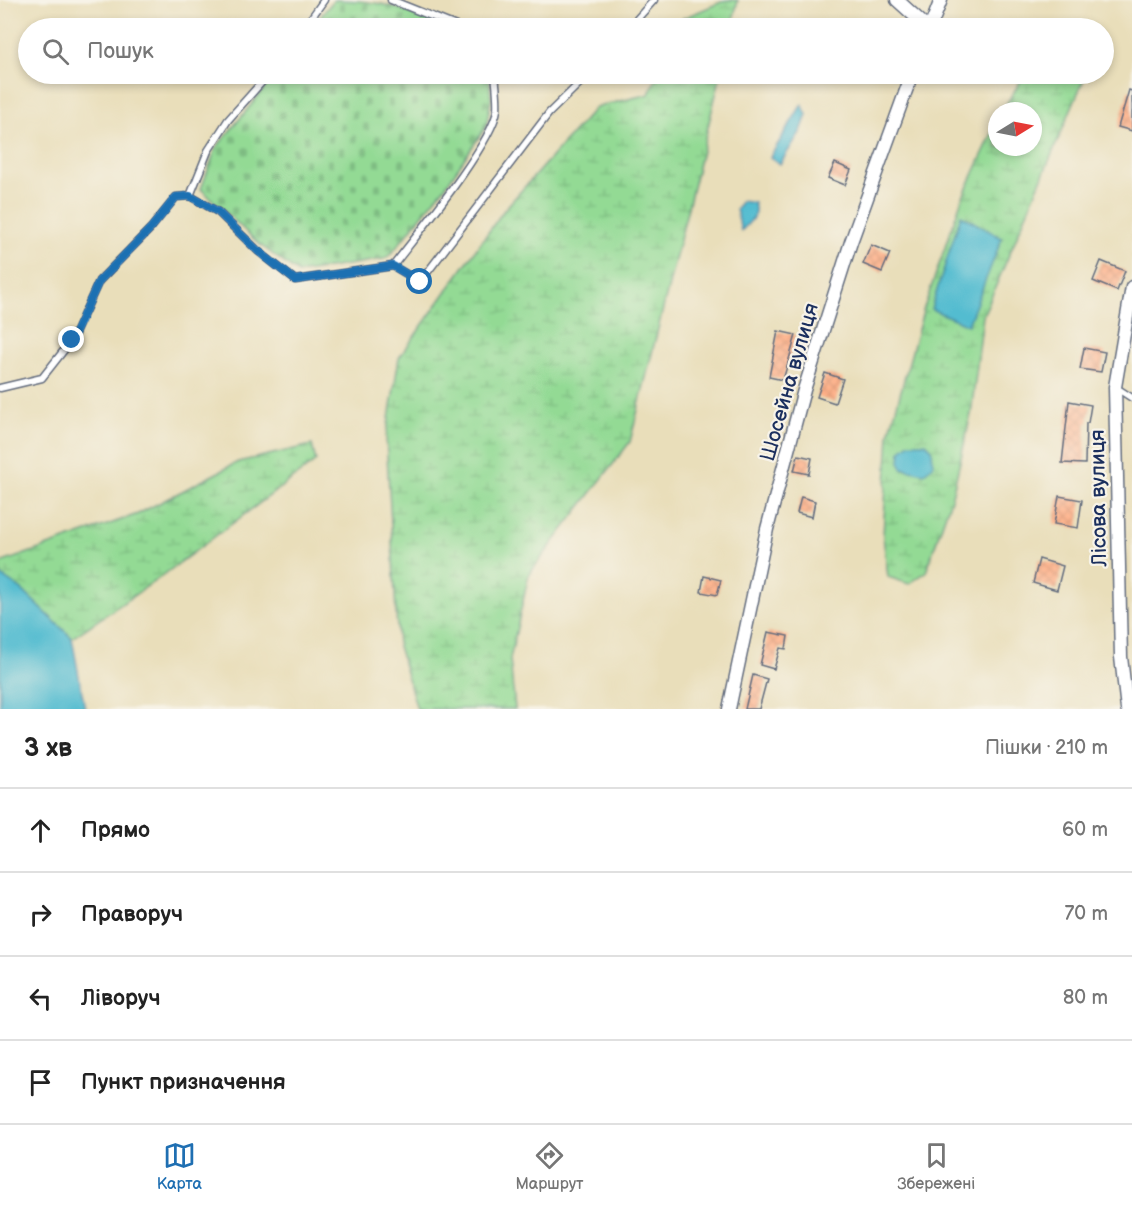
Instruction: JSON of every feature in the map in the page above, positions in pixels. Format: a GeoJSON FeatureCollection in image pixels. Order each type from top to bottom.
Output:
{"type":"FeatureCollection","features":[{"type":"Feature","properties":{"kind":"street"},"geometry":{"type":"LineString","coordinates":[[897,0],[918,18]]}},
{"type":"Feature","properties":{"kind":"street"},"geometry":{"type":"LineString","coordinates":[[933,18],[941,0]]}},
{"type":"Feature","properties":{"kind":"street","name":"Шосейна вулиця"},"geometry":{"type":"LineString","coordinates":[[729,709],[767,529],[790,452],[804,390],[851,242],[908,84]]}},
{"type":"Feature","properties":{"kind":"street","name":"Лісова вулиця"},"geometry":{"type":"LineString","coordinates":[[1127,709],[1121,657],[1115,387],[1132,287]]}},
{"type":"Feature","properties":{"kind":"lane"},"geometry":{"type":"LineString","coordinates":[[311,18],[324,0]]}},
{"type":"Feature","properties":{"kind":"lane"},"geometry":{"type":"LineString","coordinates":[[391,0],[436,18]]}},
{"type":"Feature","properties":{"kind":"lane"},"geometry":{"type":"LineString","coordinates":[[638,18],[654,0]]}},
{"type":"Feature","properties":{"kind":"lane"},"geometry":{"type":"LineString","coordinates":[[190,196],[208,152],[228,120],[260,84]]}},
{"type":"Feature","properties":{"kind":"lane"},"geometry":{"type":"LineString","coordinates":[[393,266],[437,209],[489,133],[497,111],[496,84]]}},
{"type":"Feature","properties":{"kind":"lane"},"geometry":{"type":"LineString","coordinates":[[0,388],[42,378],[72,340],[99,281],[151,228],[176,197],[190,196],[218,212],[258,251],[295,280],[393,266],[420,282],[549,113],[579,84]]}},
{"type":"Feature","properties":{"kind":"lane"},"geometry":{"type":"LineString","coordinates":[[1115,387],[1132,398]]}},
{"type":"Feature","properties":{"kind":"green space"},"geometry":{"type":"Polygon","coordinates":[[[334,0],[379,4],[424,18],[319,18],[334,0]]]}},
{"type":"Feature","properties":{"kind":"green space"},"geometry":{"type":"Polygon","coordinates":[[[726,0],[738,0],[734,18],[683,18],[726,0]]]}},
{"type":"Feature","properties":{"kind":"green space"},"geometry":{"type":"Polygon","coordinates":[[[268,84],[490,84],[491,100],[486,127],[445,187],[391,254],[384,259],[298,273],[259,244],[201,189],[216,148],[268,84]]]}},
{"type":"Feature","properties":{"kind":"green space"},"geometry":{"type":"Polygon","coordinates":[[[654,84],[719,84],[630,442],[529,574],[510,659],[515,709],[417,709],[398,646],[386,437],[399,358],[504,210],[596,107],[649,94],[654,84]]]}},
{"type":"Feature","properties":{"kind":"green space"},"geometry":{"type":"Polygon","coordinates":[[[1019,84],[1082,84],[983,316],[971,414],[952,496],[926,572],[909,584],[888,577],[883,536],[889,434],[924,308],[961,201],[988,142],[988,156],[1042,156],[1042,102],[1008,102],[1019,84]]]}},
{"type":"Feature","properties":{"kind":"green space"},"geometry":{"type":"Polygon","coordinates":[[[312,445],[316,461],[158,579],[72,638],[22,590],[0,575],[0,563],[138,514],[238,462],[312,445]]]}},
{"type":"Feature","properties":{"kind":"water"},"geometry":{"type":"Polygon","coordinates":[[[802,104],[807,115],[801,131],[780,164],[770,157],[802,104]]]}},
{"type":"Feature","properties":{"kind":"water"},"geometry":{"type":"Polygon","coordinates":[[[742,201],[754,203],[755,212],[741,231],[736,209],[742,201]]]}},
{"type":"Feature","properties":{"kind":"water"},"geometry":{"type":"Polygon","coordinates":[[[961,215],[1002,238],[968,325],[931,309],[961,215]]]}},
{"type":"Feature","properties":{"kind":"water"},"geometry":{"type":"Polygon","coordinates":[[[910,443],[926,443],[932,449],[933,466],[924,473],[902,468],[901,450],[910,443]]]}},
{"type":"Feature","properties":{"kind":"water"},"geometry":{"type":"Polygon","coordinates":[[[0,575],[22,590],[72,638],[85,709],[0,709],[0,575]]]}},
{"type":"Feature","properties":{"kind":"building"},"geometry":{"type":"Polygon","coordinates":[[[1129,90],[1132,91],[1132,131],[1118,127],[1129,90]]]}},
{"type":"Feature","properties":{"kind":"building"},"geometry":{"type":"Polygon","coordinates":[[[835,163],[851,170],[845,185],[828,178],[835,163]]]}},
{"type":"Feature","properties":{"kind":"building"},"geometry":{"type":"Polygon","coordinates":[[[871,245],[890,253],[882,272],[863,264],[871,245]]]}},
{"type":"Feature","properties":{"kind":"building"},"geometry":{"type":"Polygon","coordinates":[[[1101,261],[1125,271],[1117,291],[1093,281],[1101,261]]]}},
{"type":"Feature","properties":{"kind":"building"},"geometry":{"type":"Polygon","coordinates":[[[778,331],[796,335],[783,380],[769,377],[778,331]]]}},
{"type":"Feature","properties":{"kind":"building"},"geometry":{"type":"Polygon","coordinates":[[[1084,348],[1105,352],[1101,372],[1080,369],[1084,348]]]}},
{"type":"Feature","properties":{"kind":"building"},"geometry":{"type":"Polygon","coordinates":[[[825,373],[843,379],[835,403],[817,397],[825,373]]]}},
{"type":"Feature","properties":{"kind":"building"},"geometry":{"type":"Polygon","coordinates":[[[1069,401],[1091,405],[1088,423],[1086,423],[1085,464],[1062,463],[1069,401]]]}},
{"type":"Feature","properties":{"kind":"building"},"geometry":{"type":"Polygon","coordinates":[[[798,455],[812,458],[809,474],[794,471],[798,455]]]}},
{"type":"Feature","properties":{"kind":"building"},"geometry":{"type":"Polygon","coordinates":[[[1059,496],[1082,500],[1078,528],[1054,524],[1059,496]]]}},
{"type":"Feature","properties":{"kind":"building"},"geometry":{"type":"Polygon","coordinates":[[[801,497],[815,501],[812,517],[797,513],[801,497]]]}},
{"type":"Feature","properties":{"kind":"building"},"geometry":{"type":"Polygon","coordinates":[[[1039,559],[1063,566],[1057,590],[1033,583],[1039,559]]]}},
{"type":"Feature","properties":{"kind":"building"},"geometry":{"type":"Polygon","coordinates":[[[704,576],[721,580],[717,595],[701,592],[704,576]]]}},
{"type":"Feature","properties":{"kind":"building"},"geometry":{"type":"Polygon","coordinates":[[[768,632],[788,636],[786,649],[780,648],[774,669],[760,665],[768,632]]]}},
{"type":"Feature","properties":{"kind":"building"},"geometry":{"type":"Polygon","coordinates":[[[753,675],[767,679],[759,709],[745,709],[753,675]]]}},
{"type":"Feature","properties":{"kind":"route"},"geometry":{"type":"LineString","coordinates":[[72,340],[99,281],[151,228],[176,197],[190,196],[218,212],[258,251],[295,280],[393,266],[420,282]]}}]}
